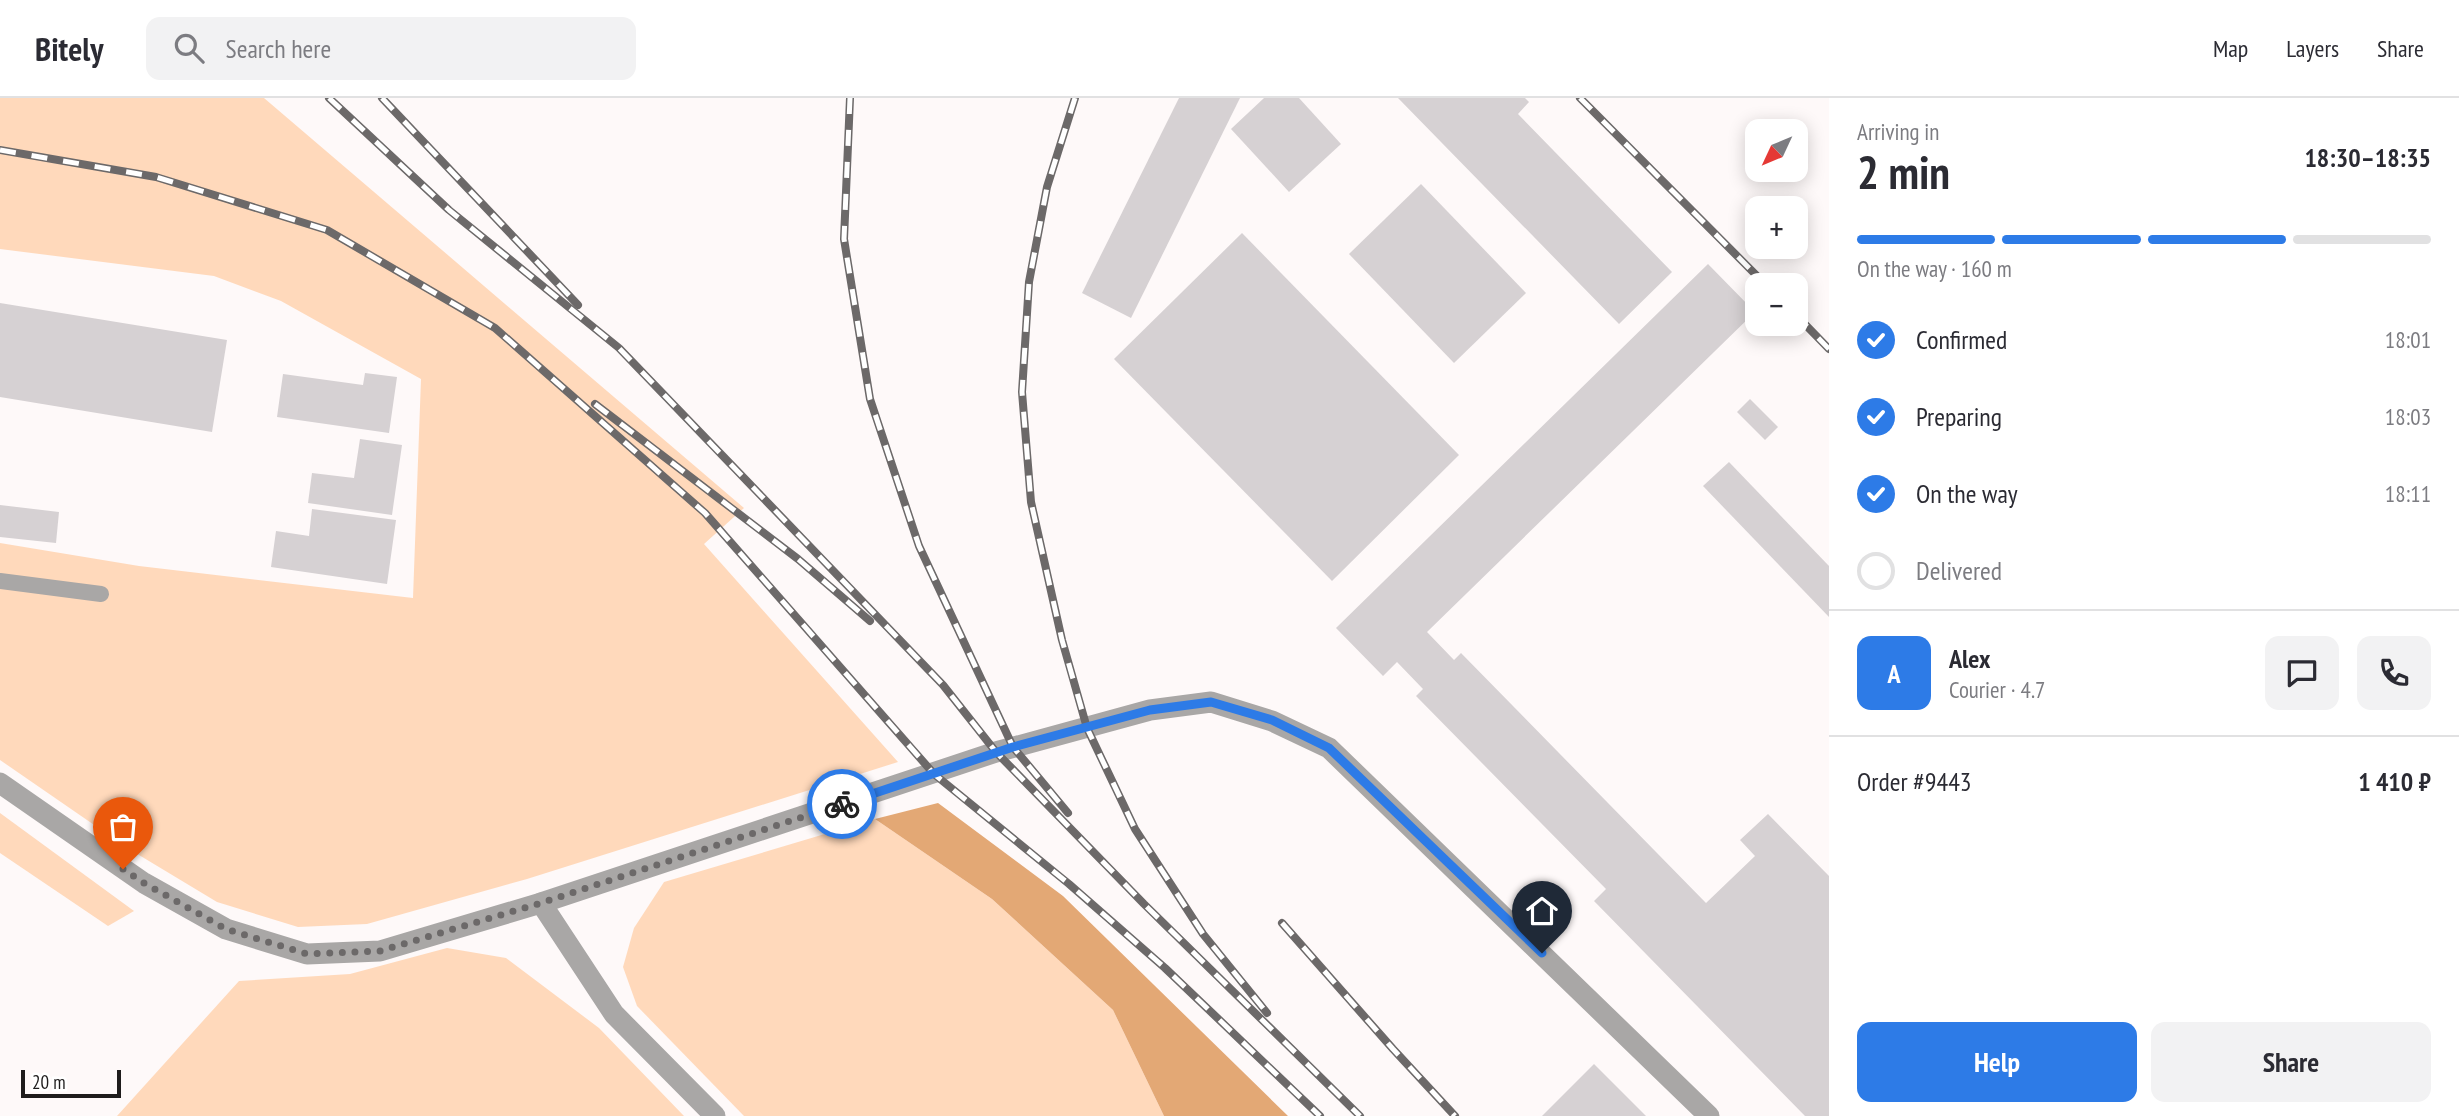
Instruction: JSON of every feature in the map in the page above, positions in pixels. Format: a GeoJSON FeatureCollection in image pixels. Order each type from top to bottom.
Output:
{"type":"FeatureCollection","features":[{"type":"Feature","properties":{"kind":"street"},"geometry":{"type":"LineString","coordinates":[[0,783],[144,883],[226,929],[307,954],[380,951],[541,903],[996,752],[1150,710],[1211,702],[1272,720],[1329,748],[1709,1116]]}},
{"type":"Feature","properties":{"kind":"street"},"geometry":{"type":"LineString","coordinates":[[541,903],[614,1014],[715,1116]]}},
{"type":"Feature","properties":{"kind":"lane"},"geometry":{"type":"LineString","coordinates":[[0,581],[101,594]]}},
{"type":"Feature","properties":{"kind":"shaded area"},"geometry":{"type":"Polygon","coordinates":[[[0,98],[264,98],[744,508],[704,544],[898,762],[527,879],[367,924],[298,927],[217,902],[129,849],[0,760],[0,543],[139,566],[413,598],[421,379],[281,301],[214,276],[0,249],[0,98]]]}},
{"type":"Feature","properties":{"kind":"shaded area"},"geometry":{"type":"Polygon","coordinates":[[[938,803],[1063,896],[1288,1116],[1164,1116],[1113,1010],[992,899],[875,819],[938,803]]]}},
{"type":"Feature","properties":{"kind":"shaded area"},"geometry":{"type":"Polygon","coordinates":[[[0,813],[134,911],[108,926],[0,853],[0,813]]]}},
{"type":"Feature","properties":{"kind":"shaded area"},"geometry":{"type":"Polygon","coordinates":[[[875,819],[992,899],[1113,1010],[1164,1116],[744,1116],[637,1006],[623,967],[634,928],[664,882],[875,819]]]}},
{"type":"Feature","properties":{"kind":"shaded area"},"geometry":{"type":"Polygon","coordinates":[[[447,948],[506,958],[599,1028],[684,1116],[117,1116],[239,981],[350,974],[447,948]]]}},
{"type":"Feature","properties":{"kind":"building"},"geometry":{"type":"Polygon","coordinates":[[[1179,98],[1240,98],[1131,318],[1082,293],[1179,98]]]}},
{"type":"Feature","properties":{"kind":"building"},"geometry":{"type":"Polygon","coordinates":[[[1264,98],[1299,98],[1341,144],[1289,192],[1231,129],[1264,98]]]}},
{"type":"Feature","properties":{"kind":"building"},"geometry":{"type":"Polygon","coordinates":[[[1398,98],[1525,98],[1529,102],[1518,114],[1672,272],[1619,324],[1398,98]]]}},
{"type":"Feature","properties":{"kind":"building"},"geometry":{"type":"Polygon","coordinates":[[[1421,184],[1526,293],[1454,363],[1349,254],[1421,184]]]}},
{"type":"Feature","properties":{"kind":"building"},"geometry":{"type":"Polygon","coordinates":[[[1242,233],[1459,455],[1332,581],[1114,359],[1242,233]]]}},
{"type":"Feature","properties":{"kind":"building"},"geometry":{"type":"Polygon","coordinates":[[[1708,264],[1745,302],[1745,322],[1427,632],[1454,660],[1461,653],[1706,903],[1755,856],[1740,840],[1768,814],[1829,876],[1829,1116],[1805,1116],[1594,901],[1606,889],[1416,696],[1423,689],[1397,662],[1383,676],[1336,628],[1708,264]]]}},
{"type":"Feature","properties":{"kind":"building"},"geometry":{"type":"Polygon","coordinates":[[[0,303],[227,340],[212,432],[0,397],[0,303]]]}},
{"type":"Feature","properties":{"kind":"building"},"geometry":{"type":"Polygon","coordinates":[[[365,373],[397,377],[389,433],[277,417],[283,374],[363,385],[365,373]]]}},
{"type":"Feature","properties":{"kind":"building"},"geometry":{"type":"Polygon","coordinates":[[[1750,399],[1778,427],[1765,440],[1737,412],[1750,399]]]}},
{"type":"Feature","properties":{"kind":"building"},"geometry":{"type":"Polygon","coordinates":[[[360,439],[402,445],[392,515],[308,503],[312,473],[354,478],[360,439]]]}},
{"type":"Feature","properties":{"kind":"building"},"geometry":{"type":"Polygon","coordinates":[[[1729,462],[1829,566],[1829,617],[1703,486],[1729,462]]]}},
{"type":"Feature","properties":{"kind":"building"},"geometry":{"type":"Polygon","coordinates":[[[0,505],[59,512],[56,543],[0,537],[0,505]]]}},
{"type":"Feature","properties":{"kind":"building"},"geometry":{"type":"Polygon","coordinates":[[[312,509],[396,520],[387,584],[271,567],[276,531],[309,536],[312,509]]]}},
{"type":"Feature","properties":{"kind":"building"},"geometry":{"type":"Polygon","coordinates":[[[1594,1064],[1646,1116],[1542,1116],[1594,1064]]]}},
{"type":"Feature","properties":{"kind":"railway"},"geometry":{"type":"LineString","coordinates":[[329,98],[449,210],[619,348],[943,685],[996,752],[1144,904],[1360,1116]]}},
{"type":"Feature","properties":{"kind":"railway"},"geometry":{"type":"LineString","coordinates":[[382,98],[578,305]]}},
{"type":"Feature","properties":{"kind":"railway"},"geometry":{"type":"LineString","coordinates":[[850,98],[844,239],[870,399],[919,546],[1013,747],[1068,813]]}},
{"type":"Feature","properties":{"kind":"railway"},"geometry":{"type":"LineString","coordinates":[[1075,98],[1047,187],[1029,282],[1022,392],[1031,502],[1062,640],[1087,728],[1135,829],[1203,934],[1267,1013]]}},
{"type":"Feature","properties":{"kind":"railway"},"geometry":{"type":"LineString","coordinates":[[1580,98],[1754,273]]}},
{"type":"Feature","properties":{"kind":"railway"},"geometry":{"type":"LineString","coordinates":[[0,150],[156,177],[327,230],[495,328],[705,513],[934,774],[1069,884],[1165,968],[1320,1116]]}},
{"type":"Feature","properties":{"kind":"railway"},"geometry":{"type":"LineString","coordinates":[[1808,327],[1829,349]]}},
{"type":"Feature","properties":{"kind":"railway"},"geometry":{"type":"LineString","coordinates":[[595,404],[798,559],[870,621]]}},
{"type":"Feature","properties":{"kind":"railway"},"geometry":{"type":"LineString","coordinates":[[1282,923],[1455,1116]]}},
{"type":"Feature","properties":{"kind":"way so far"},"geometry":{"type":"LineString","coordinates":[[123,869],[226,929],[307,954],[380,951],[541,903],[842,804]]}},
{"type":"Feature","properties":{"kind":"route"},"geometry":{"type":"LineString","coordinates":[[842,804],[1013,747],[1150,710],[1211,702],[1272,720],[1329,748],[1542,953]]}}]}
